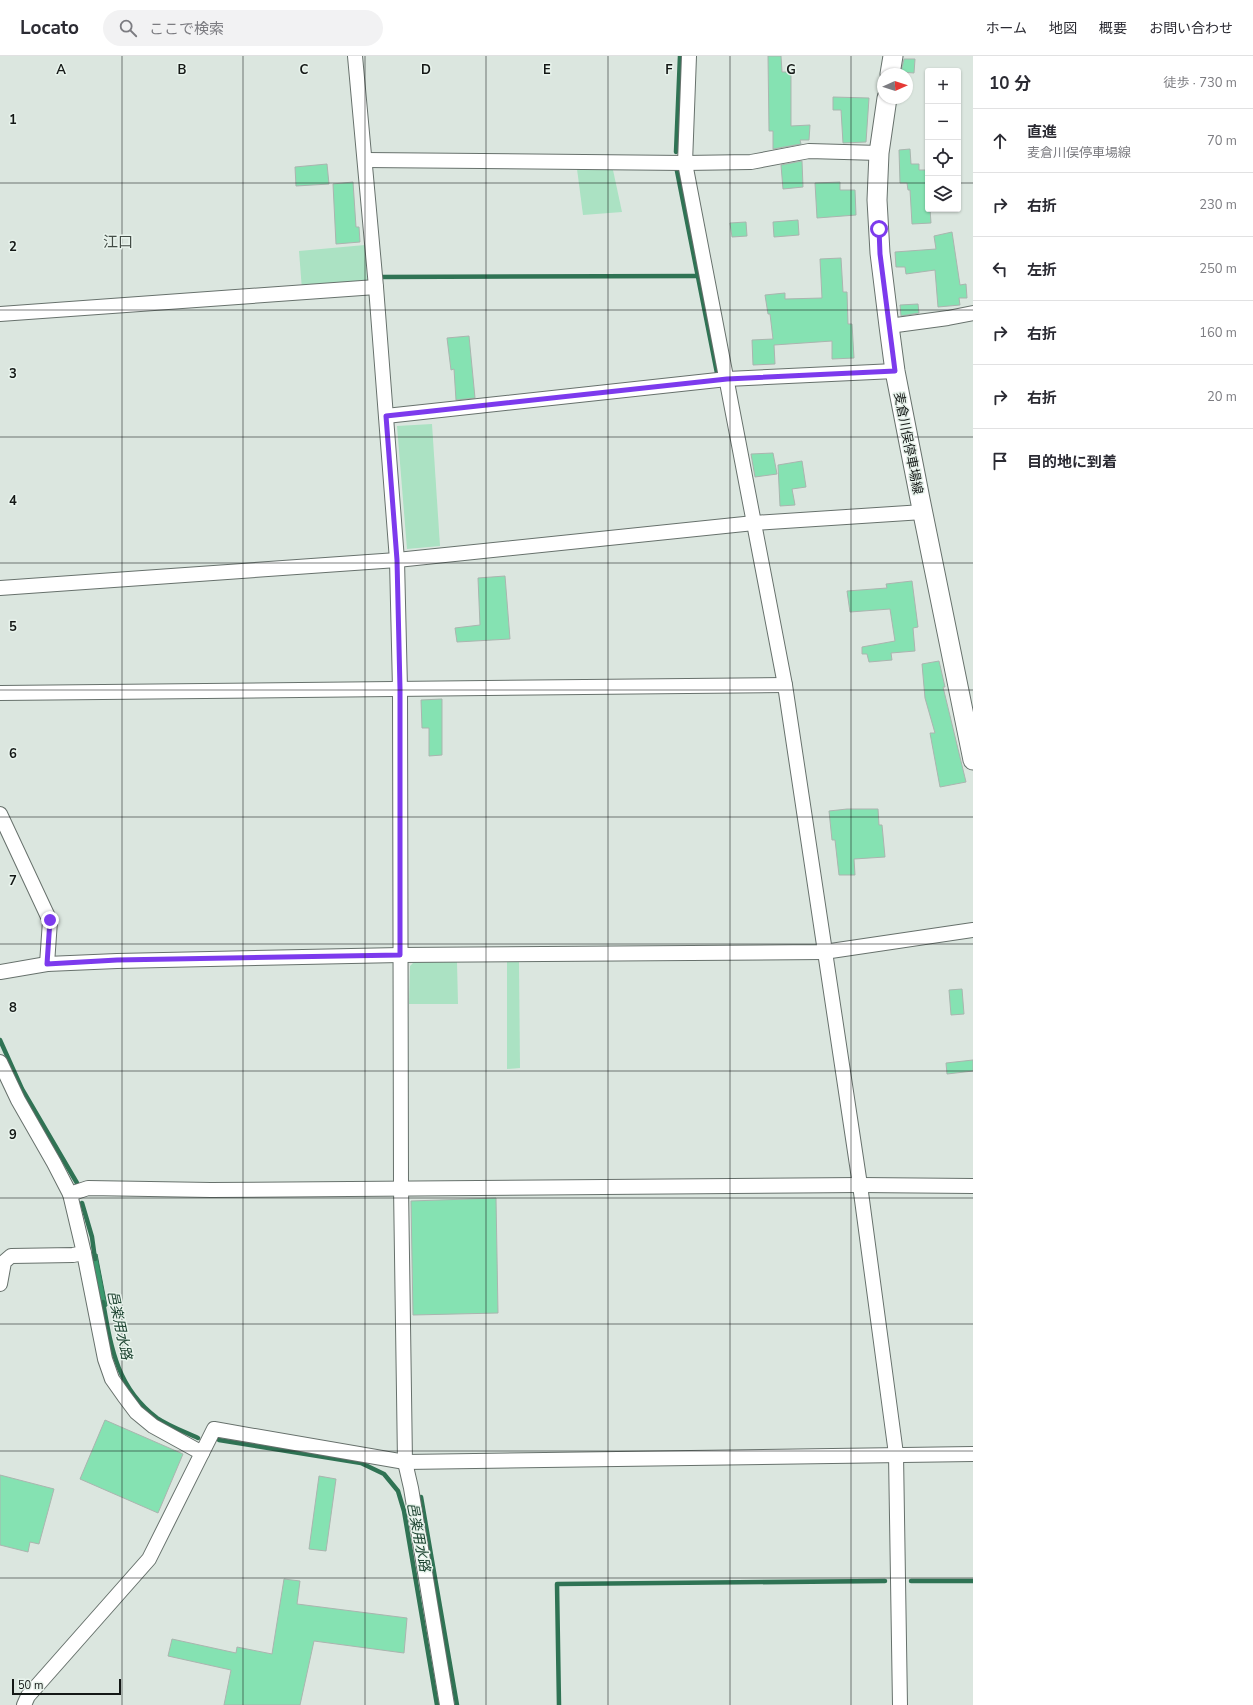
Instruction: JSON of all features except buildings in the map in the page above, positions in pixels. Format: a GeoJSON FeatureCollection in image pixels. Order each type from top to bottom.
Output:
{"type":"FeatureCollection","features":[{"type":"Feature","properties":{"kind":"main road"},"geometry":{"type":"LineString","coordinates":[[891,68],[892,56]]}},
{"type":"Feature","properties":{"kind":"main road","name":"麦倉川俣停車場線"},"geometry":{"type":"LineString","coordinates":[[886,104],[879,152],[877,200],[880,254],[889,326],[895,371],[922,512],[973,760]]}},
{"type":"Feature","properties":{"kind":"street"},"geometry":{"type":"LineString","coordinates":[[355,56],[376,287],[397,560],[400,689],[401,1187],[405,1462],[411,1488],[447,1705]]}},
{"type":"Feature","properties":{"kind":"street"},"geometry":{"type":"LineString","coordinates":[[689,56],[685,163],[785,685],[860,1185],[896,1454],[900,1705]]}},
{"type":"Feature","properties":{"kind":"street"},"geometry":{"type":"LineString","coordinates":[[365,160],[685,163],[751,162],[809,151],[879,152]]}},
{"type":"Feature","properties":{"kind":"street"},"geometry":{"type":"LineString","coordinates":[[0,314],[376,287]]}},
{"type":"Feature","properties":{"kind":"street"},"geometry":{"type":"LineString","coordinates":[[889,326],[973,313]]}},
{"type":"Feature","properties":{"kind":"street"},"geometry":{"type":"LineString","coordinates":[[386,416],[727,379],[895,371]]}},
{"type":"Feature","properties":{"kind":"street"},"geometry":{"type":"LineString","coordinates":[[0,588],[397,560],[754,523],[922,512]]}},
{"type":"Feature","properties":{"kind":"street"},"geometry":{"type":"LineString","coordinates":[[0,693],[785,685]]}},
{"type":"Feature","properties":{"kind":"street"},"geometry":{"type":"LineString","coordinates":[[0,814],[50,920],[47,964]]}},
{"type":"Feature","properties":{"kind":"street"},"geometry":{"type":"LineString","coordinates":[[0,972],[47,964],[117,960],[400,955],[824,952],[973,930]]}},
{"type":"Feature","properties":{"kind":"street"},"geometry":{"type":"LineString","coordinates":[[0,1062],[18,1100],[70,1194],[84,1253],[105,1359],[112,1378],[136,1412],[153,1426],[202,1453]]}},
{"type":"Feature","properties":{"kind":"street"},"geometry":{"type":"LineString","coordinates":[[70,1194],[88,1188],[211,1190],[401,1187],[973,1186]]}},
{"type":"Feature","properties":{"kind":"street"},"geometry":{"type":"LineString","coordinates":[[0,1284],[4,1262],[11,1256],[72,1255],[84,1253]]}},
{"type":"Feature","properties":{"kind":"street"},"geometry":{"type":"LineString","coordinates":[[24,1705],[28,1696],[149,1559],[214,1429],[405,1462],[973,1454]]}},
{"type":"Feature","properties":{"kind":"shaded area"},"geometry":{"type":"Polygon","coordinates":[[[577,169],[613,170],[622,212],[583,215],[577,169]]]}},
{"type":"Feature","properties":{"kind":"shaded area"},"geometry":{"type":"Polygon","coordinates":[[[365,245],[367,282],[302,290],[299,251],[365,245]]]}},
{"type":"Feature","properties":{"kind":"shaded area"},"geometry":{"type":"Polygon","coordinates":[[[432,424],[440,546],[407,549],[397,426],[432,424]]]}},
{"type":"Feature","properties":{"kind":"shaded area"},"geometry":{"type":"Polygon","coordinates":[[[414,962],[457,962],[458,1004],[409,1004],[410,966],[414,962]]]}},
{"type":"Feature","properties":{"kind":"shaded area"},"geometry":{"type":"Polygon","coordinates":[[[507,962],[519,962],[520,1068],[507,1069],[507,962]]]}},
{"type":"Feature","properties":{"kind":"shaded area"},"geometry":{"type":"Polygon","coordinates":[[[97,1254],[107,1306],[101,1308],[91,1256],[97,1254]]]}},
{"type":"Feature","properties":{"kind":"waterway"},"geometry":{"type":"LineString","coordinates":[[676,152],[680,56]]}},
{"type":"Feature","properties":{"kind":"waterway"},"geometry":{"type":"LineString","coordinates":[[677,171],[717,373]]}},
{"type":"Feature","properties":{"kind":"waterway"},"geometry":{"type":"LineString","coordinates":[[379,277],[697,276]]}},
{"type":"Feature","properties":{"kind":"waterway","name":"邑楽用水路"},"geometry":{"type":"LineString","coordinates":[[0,1040],[22,1089],[77,1183]]}},
{"type":"Feature","properties":{"kind":"waterway","name":"邑楽用水路"},"geometry":{"type":"LineString","coordinates":[[82,1203],[92,1237],[95,1259]]}},
{"type":"Feature","properties":{"kind":"waterway","name":"邑楽用水路"},"geometry":{"type":"LineString","coordinates":[[103,1302],[113,1351],[124,1380],[133,1394],[157,1418],[198,1438]]}},
{"type":"Feature","properties":{"kind":"waterway","name":"邑楽用水路"},"geometry":{"type":"LineString","coordinates":[[219,1440],[361,1463],[384,1474],[398,1491],[404,1511],[437,1705]]}},
{"type":"Feature","properties":{"kind":"waterway"},"geometry":{"type":"LineString","coordinates":[[421,1497],[457,1705]]}},
{"type":"Feature","properties":{"kind":"waterway"},"geometry":{"type":"LineString","coordinates":[[559,1705],[557,1584],[885,1581]]}},
{"type":"Feature","properties":{"kind":"waterway"},"geometry":{"type":"LineString","coordinates":[[911,1581],[973,1581]]}},
{"type":"Feature","properties":{"kind":"district","name":"江口"},"geometry":{"type":"Point","coordinates":[118,242]}},
{"type":"Feature","properties":{"kind":"route"},"geometry":{"type":"LineString","coordinates":[[50,920],[47,964],[117,960],[400,955],[400,689],[397,560],[386,416],[727,379],[895,371],[880,254],[879,229]]}}]}
